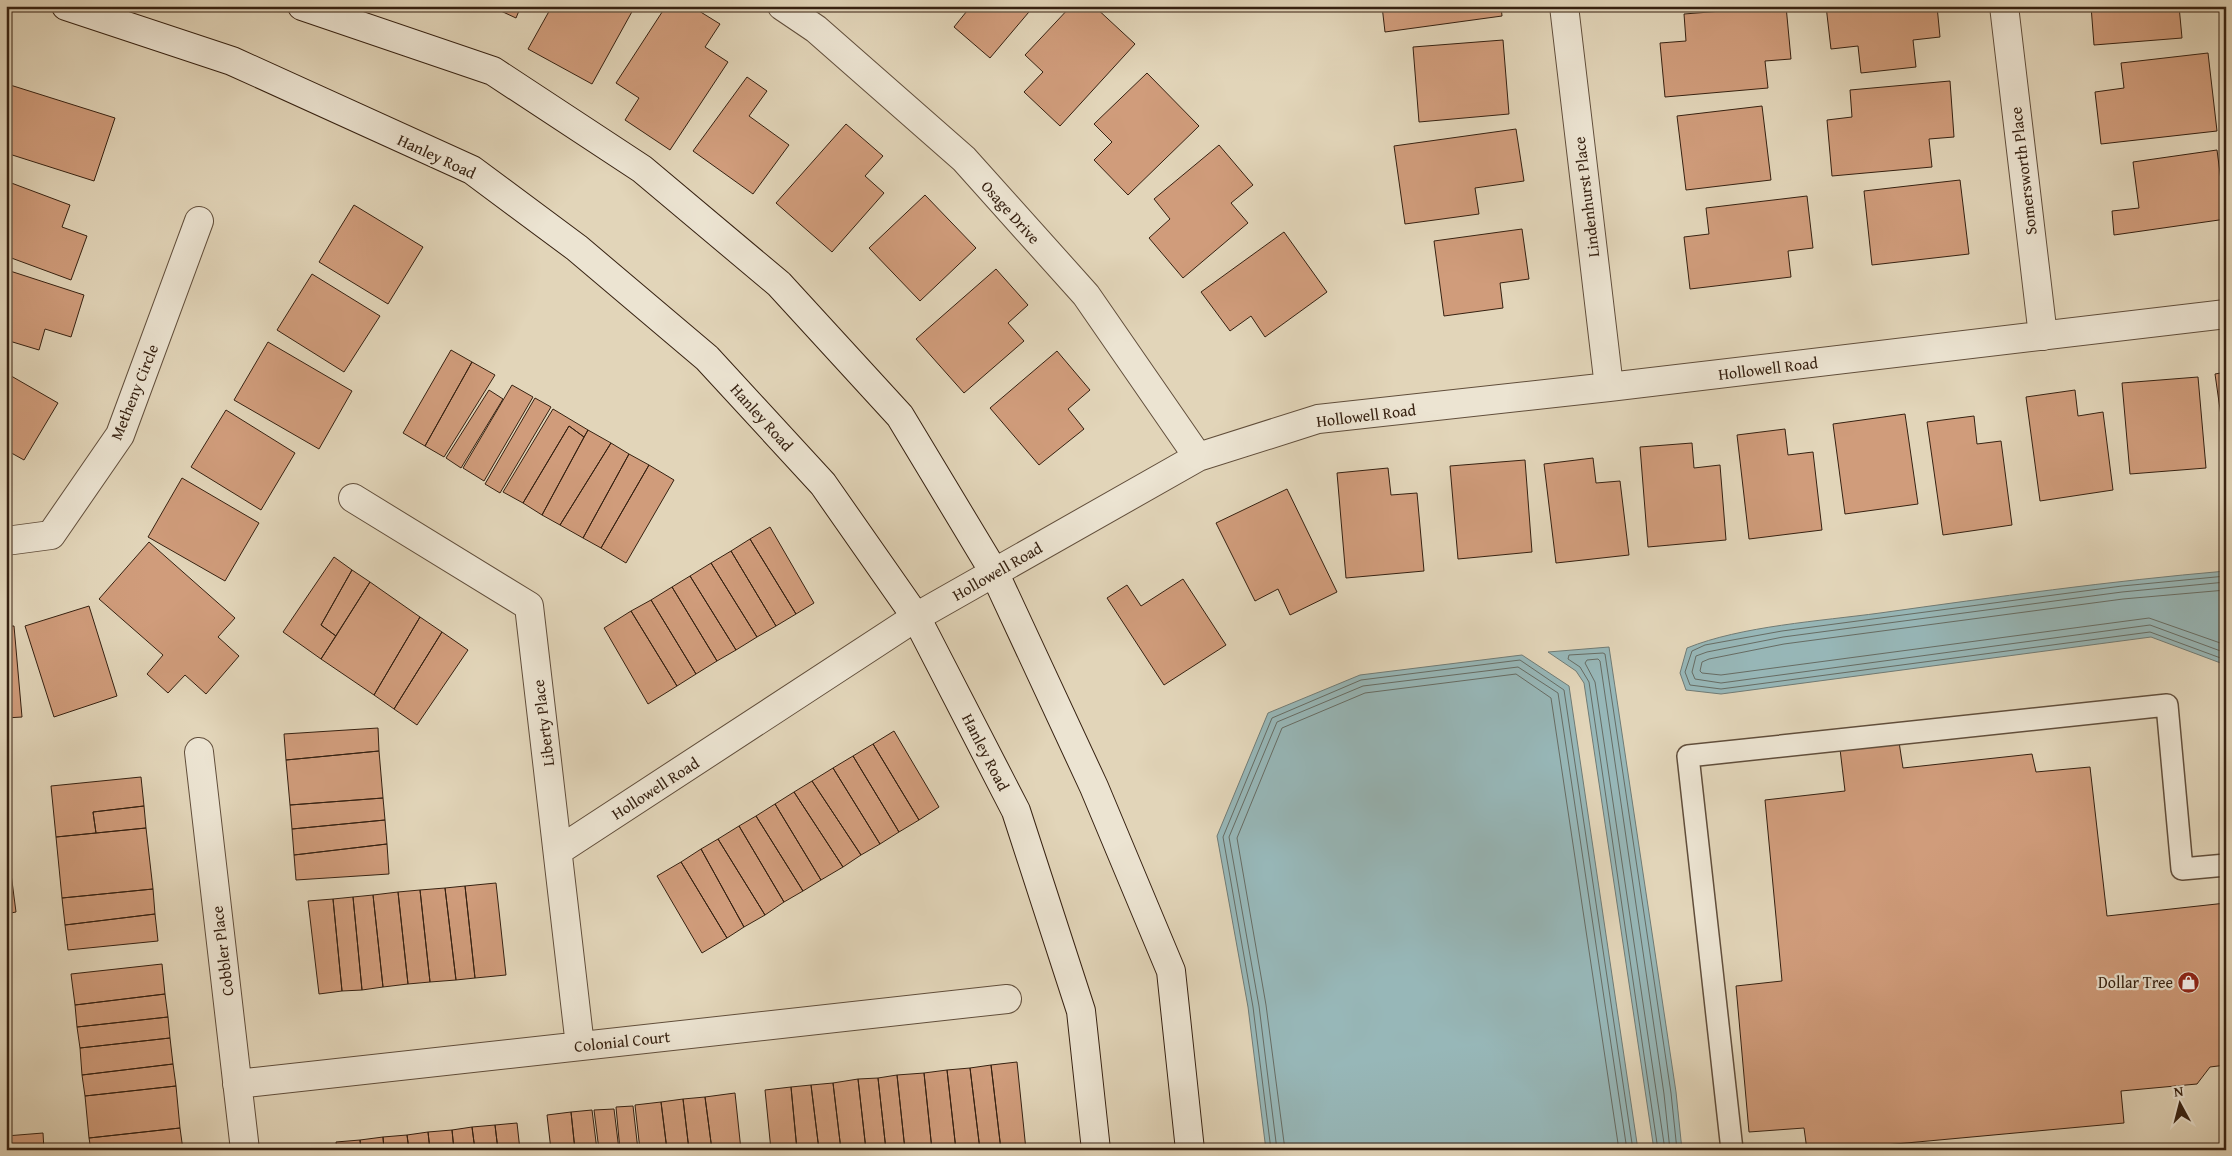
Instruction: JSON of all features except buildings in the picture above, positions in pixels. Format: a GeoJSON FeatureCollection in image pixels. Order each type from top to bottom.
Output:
{"type":"FeatureCollection","features":[{"type":"Feature","properties":{"kind":"street","name":"Hanley Road"},"geometry":{"type":"LineString","coordinates":[[66,6],[232,61],[472,170],[577,248],[708,358],[823,484],[916,617],[1016,811],[1081,1011],[1096,1150]]}},
{"type":"Feature","properties":{"kind":"street"},"geometry":{"type":"LineString","coordinates":[[302,6],[493,71],[642,169],[779,284],[900,416],[994,572],[1094,787],[1171,971],[1190,1150]]}},
{"type":"Feature","properties":{"kind":"street","name":"Osage Drive"},"geometry":{"type":"LineString","coordinates":[[782,6],[816,29],[964,159],[1086,295],[1198,457]]}},
{"type":"Feature","properties":{"kind":"street","name":"Lindenhurst Place"},"geometry":{"type":"LineString","coordinates":[[1564,6],[1608,387]]}},
{"type":"Feature","properties":{"kind":"street","name":"Somersworth Place"},"geometry":{"type":"LineString","coordinates":[[2004,6],[2043,336]]}},
{"type":"Feature","properties":{"kind":"street","name":"Metheny Circle"},"geometry":{"type":"LineString","coordinates":[[6,541],[51,535],[120,435],[199,221]]}},
{"type":"Feature","properties":{"kind":"street","name":"Hollowell Road"},"geometry":{"type":"LineString","coordinates":[[558,851],[916,617],[1198,457],[1318,419],[1608,387],[2226,314]]}},
{"type":"Feature","properties":{"kind":"street","name":"Liberty Place"},"geometry":{"type":"LineString","coordinates":[[353,498],[529,606],[580,1046]]}},
{"type":"Feature","properties":{"kind":"street","name":"Cobbler Place"},"geometry":{"type":"LineString","coordinates":[[199,752],[245,1150]]}},
{"type":"Feature","properties":{"kind":"street","name":"Colonial Court"},"geometry":{"type":"LineString","coordinates":[[237,1084],[1007,999]]}},
{"type":"Feature","properties":{"kind":"lane"},"geometry":{"type":"LineString","coordinates":[[1732,1150],[1688,756],[2168,705],[2182,869],[2226,865]]}},
{"type":"Feature","properties":{"kind":"water"},"geometry":{"type":"Polygon","coordinates":[[[2226,571],[2226,665],[2151,637],[1721,694],[1686,690],[1680,673],[1687,648],[1732,634],[1756,629],[2053,590],[2226,571]]]}},
{"type":"Feature","properties":{"kind":"water"},"geometry":{"type":"Polygon","coordinates":[[[1609,647],[1676,1092],[1682,1150],[1654,1150],[1584,683],[1576,671],[1548,652],[1609,647]]]}},
{"type":"Feature","properties":{"kind":"water"},"geometry":{"type":"Polygon","coordinates":[[[1522,655],[1569,686],[1638,1150],[1266,1150],[1248,1007],[1217,836],[1268,713],[1360,675],[1522,655]]]}},
{"type":"Feature","properties":{"kind":"place","name":"Dollar Tree"},"geometry":{"type":"Point","coordinates":[2189,982]}}]}
